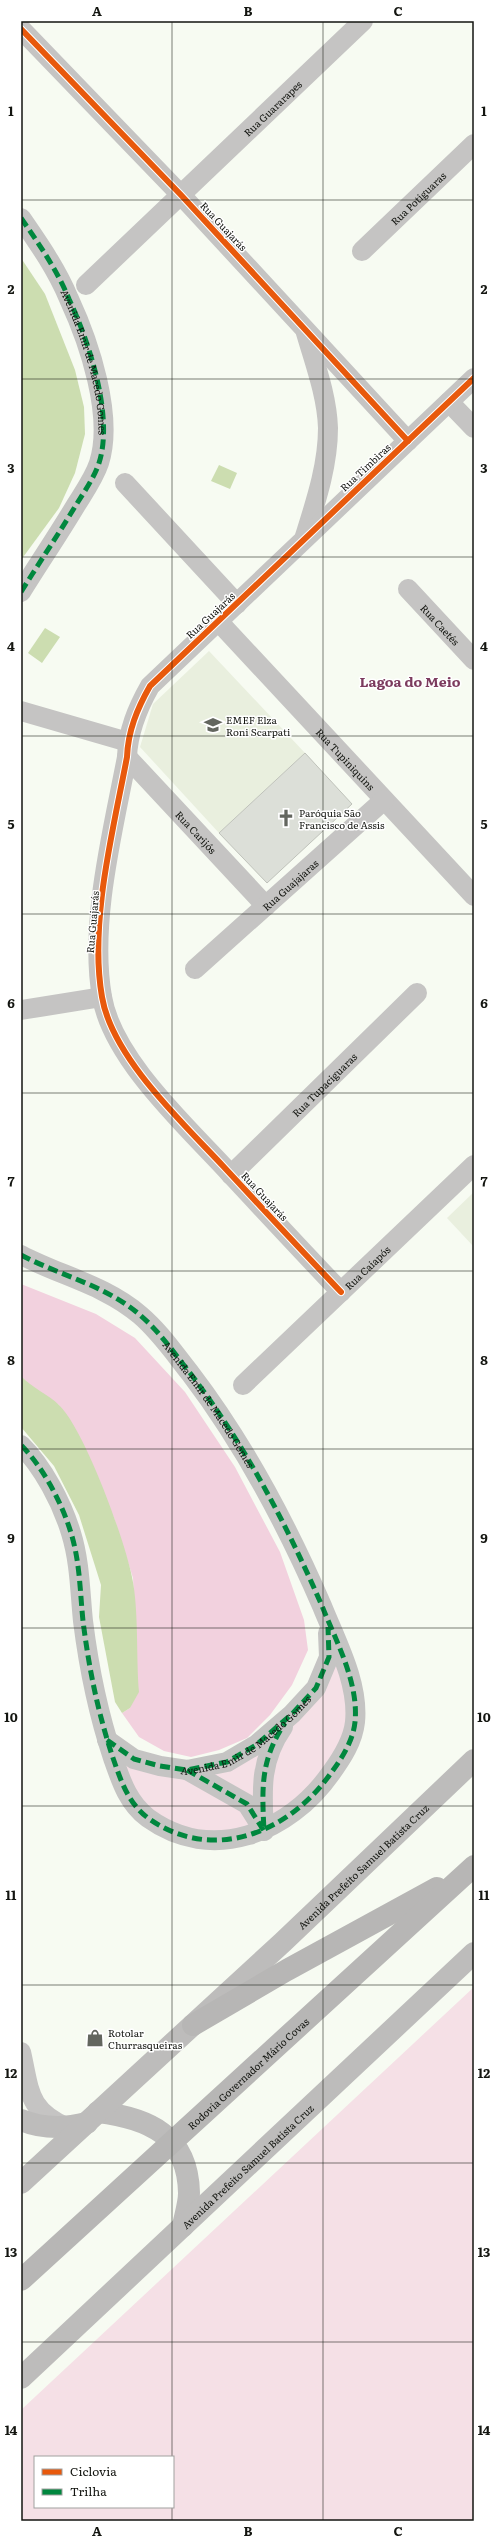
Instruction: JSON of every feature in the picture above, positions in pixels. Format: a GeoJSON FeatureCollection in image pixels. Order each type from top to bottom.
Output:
{"type":"FeatureCollection","features":[{"type":"Feature","properties":{"kind":"highway"},"geometry":{"type":"LineString","coordinates":[[193,2025],[287,1970],[472,1868]]}},
{"type":"Feature","properties":{"kind":"highway","name":"Rodovia Governador Mário Covas"},"geometry":{"type":"LineString","coordinates":[[21,2280],[172,2140],[472,1868]]}},
{"type":"Feature","properties":{"kind":"main road","name":"Avenida Prefeito Samuel Batista Cruz"},"geometry":{"type":"LineString","coordinates":[[21,2184],[84,2121],[193,2025],[474,1760]]}},
{"type":"Feature","properties":{"kind":"main road","name":"Avenida Prefeito Samuel Batista Cruz"},"geometry":{"type":"LineString","coordinates":[[21,2378],[474,1953]]}},
{"type":"Feature","properties":{"kind":"main road"},"geometry":{"type":"LineString","coordinates":[[21,2120],[46,2127],[124,2115],[147,2124],[172,2140],[183,2163],[188,2193],[183,2226]]}},
{"type":"Feature","properties":{"kind":"street","name":"Rua Guararapes"},"geometry":{"type":"LineString","coordinates":[[86,285],[363,21]]}},
{"type":"Feature","properties":{"kind":"street","name":"Rua Guajarás"},"geometry":{"type":"LineString","coordinates":[[21,29],[182,195],[408,441]]}},
{"type":"Feature","properties":{"kind":"street","name":"Rua Potiguaras"},"geometry":{"type":"LineString","coordinates":[[362,251],[474,144]]}},
{"type":"Feature","properties":{"kind":"street","name":"Avenida Emir de Macedo Gomes"},"geometry":{"type":"LineString","coordinates":[[21,218],[45,253],[70,299],[94,366],[102,413],[103,443],[99,464],[87,486],[21,592]]}},
{"type":"Feature","properties":{"kind":"street","name":"Rua Guajarás"},"geometry":{"type":"LineString","coordinates":[[305,329],[322,388],[328,428],[325,466],[305,538],[150,686],[133,722],[127,750],[108,854],[98,945],[102,997],[107,1019],[148,1086],[341,1292]]}},
{"type":"Feature","properties":{"kind":"street","name":"Rua Timbiras"},"geometry":{"type":"LineString","coordinates":[[305,538],[474,378]]}},
{"type":"Feature","properties":{"kind":"street"},"geometry":{"type":"LineString","coordinates":[[449,402],[474,428]]}},
{"type":"Feature","properties":{"kind":"street"},"geometry":{"type":"LineString","coordinates":[[125,483],[237,604]]}},
{"type":"Feature","properties":{"kind":"street","name":"Rua Caetés"},"geometry":{"type":"LineString","coordinates":[[408,589],[474,660]]}},
{"type":"Feature","properties":{"kind":"street","name":"Rua Tupiniquins"},"geometry":{"type":"LineString","coordinates":[[218,622],[474,896]]}},
{"type":"Feature","properties":{"kind":"street"},"geometry":{"type":"LineString","coordinates":[[21,711],[127,750]]}},
{"type":"Feature","properties":{"kind":"street","name":"Rua Carijós"},"geometry":{"type":"LineString","coordinates":[[127,750],[266,906]]}},
{"type":"Feature","properties":{"kind":"street","name":"Rua Guajajaras"},"geometry":{"type":"LineString","coordinates":[[195,969],[384,800]]}},
{"type":"Feature","properties":{"kind":"street","name":"Rua Tupaciguaras"},"geometry":{"type":"LineString","coordinates":[[231,1175],[417,993]]}},
{"type":"Feature","properties":{"kind":"street"},"geometry":{"type":"LineString","coordinates":[[21,1010],[102,997]]}},
{"type":"Feature","properties":{"kind":"street","name":"Rua Caiapós"},"geometry":{"type":"LineString","coordinates":[[243,1385],[474,1165]]}},
{"type":"Feature","properties":{"kind":"street","name":"Avenida Emir de Macedo Gomes"},"geometry":{"type":"LineString","coordinates":[[21,1255],[90,1283],[121,1300],[143,1318],[164,1339],[217,1408],[249,1458],[282,1519],[328,1621],[350,1675],[355,1722],[347,1751],[328,1778],[310,1799],[281,1822],[264,1831],[247,1836],[213,1840],[176,1832],[147,1817],[125,1792],[107,1740],[94,1693],[83,1616],[80,1573],[71,1531],[52,1490],[21,1444]]}},
{"type":"Feature","properties":{"kind":"street","name":"Avenida Emir de Macedo Gomes"},"geometry":{"type":"LineString","coordinates":[[107,1740],[134,1759],[160,1766],[187,1770],[227,1762],[256,1745],[292,1714],[316,1688],[330,1657],[328,1621]]}},
{"type":"Feature","properties":{"kind":"street"},"geometry":{"type":"LineString","coordinates":[[264,1831],[261,1784],[274,1739],[292,1714]]}},
{"type":"Feature","properties":{"kind":"street"},"geometry":{"type":"LineString","coordinates":[[187,1770],[247,1804],[264,1831]]}},
{"type":"Feature","properties":{"kind":"street"},"geometry":{"type":"LineString","coordinates":[[21,2052],[36,2108],[48,2120],[84,2121]]}},
{"type":"Feature","properties":{"kind":"shaded area"},"geometry":{"type":"Polygon","coordinates":[[[21,258],[45,294],[75,370],[84,407],[85,434],[75,473],[59,508],[21,560],[21,258]]]}},
{"type":"Feature","properties":{"kind":"shaded area"},"geometry":{"type":"Polygon","coordinates":[[[219,465],[237,473],[230,489],[211,481],[219,465]]]}},
{"type":"Feature","properties":{"kind":"shaded area"},"geometry":{"type":"Polygon","coordinates":[[[45,628],[60,637],[42,663],[28,653],[45,628]]]}},
{"type":"Feature","properties":{"kind":"shaded area","name":"EMEF Elza Roni Scarpati"},"geometry":{"type":"Polygon","coordinates":[[[209,651],[305,753],[219,833],[140,747],[153,704],[209,651]]]}},
{"type":"Feature","properties":{"kind":"shaded area"},"geometry":{"type":"Polygon","coordinates":[[[474,1192],[474,1247],[447,1218],[474,1192]]]}},
{"type":"Feature","properties":{"kind":"shaded area"},"geometry":{"type":"Polygon","coordinates":[[[21,1284],[96,1314],[135,1338],[185,1392],[235,1467],[280,1552],[304,1620],[308,1650],[292,1685],[270,1715],[247,1738],[219,1750],[191,1757],[164,1751],[139,1737],[122,1713],[130,1708],[137,1663],[133,1578],[114,1518],[59,1405],[30,1386],[21,1376],[21,1284]]]}},
{"type":"Feature","properties":{"kind":"shaded area"},"geometry":{"type":"Polygon","coordinates":[[[21,1376],[55,1401],[69,1418],[92,1461],[103,1487],[128,1560],[136,1604],[139,1692],[130,1708],[122,1713],[115,1702],[99,1617],[101,1585],[79,1515],[54,1466],[21,1427],[21,1376]]]}},
{"type":"Feature","properties":{"kind":"shaded area"},"geometry":{"type":"Polygon","coordinates":[[[329,1657],[350,1675],[355,1722],[310,1799],[213,1840],[147,1817],[107,1740],[187,1770],[256,1745],[329,1657]]]}},
{"type":"Feature","properties":{"kind":"shaded area"},"geometry":{"type":"Polygon","coordinates":[[[474,1987],[474,2521],[21,2521],[21,2410],[474,1987]]]}},
{"type":"Feature","properties":{"kind":"building","name":"Paróquia São Francisco de Assis"},"geometry":{"type":"Polygon","coordinates":[[[305,753],[352,804],[267,883],[219,833],[305,753]]]}},
{"type":"Feature","properties":{"kind":"marked path"},"geometry":{"type":"LineString","coordinates":[[21,218],[53,267],[77,316],[97,380],[103,424],[103,444],[99,463],[89,485],[21,592]]}},
{"type":"Feature","properties":{"kind":"marked path"},"geometry":{"type":"LineString","coordinates":[[21,1255],[98,1288],[126,1305],[154,1328],[190,1373],[229,1428],[263,1485],[294,1545],[340,1648],[354,1692],[355,1707],[354,1729],[343,1755],[314,1794],[294,1812],[272,1826],[248,1835],[223,1840],[198,1839],[173,1832],[148,1818],[135,1806],[119,1775],[98,1708],[88,1656],[78,1566],[71,1533],[51,1486],[37,1464],[21,1445]]}},
{"type":"Feature","properties":{"kind":"marked path"},"geometry":{"type":"LineString","coordinates":[[107,1740],[134,1759],[160,1766],[187,1770],[227,1762],[256,1745],[292,1714],[316,1688],[329,1657],[328,1627]]}},
{"type":"Feature","properties":{"kind":"marked path"},"geometry":{"type":"LineString","coordinates":[[187,1770],[247,1804],[264,1831],[264,1775],[271,1750],[285,1723]]}},
{"type":"Feature","properties":{"kind":"cycle path"},"geometry":{"type":"LineString","coordinates":[[21,29],[181,195],[408,441]]}},
{"type":"Feature","properties":{"kind":"cycle path"},"geometry":{"type":"LineString","coordinates":[[341,1292],[169,1109],[151,1088],[119,1043],[108,1020],[102,997],[99,968],[98,939],[104,877],[131,729],[137,712],[150,686],[474,378]]}},
{"type":"Feature","properties":{"kind":"place","name":"EMEF Elza Roni Scarpati"},"geometry":{"type":"Point","coordinates":[213,725]}},
{"type":"Feature","properties":{"kind":"place","name":"Paróquia São Francisco de Assis"},"geometry":{"type":"Point","coordinates":[286,818]}},
{"type":"Feature","properties":{"kind":"place","name":"Rotolar Churrasqueiras"},"geometry":{"type":"Point","coordinates":[95,2038]}},
{"type":"Feature","properties":{"kind":"district","name":"Lagoa do Meio"},"geometry":{"type":"Point","coordinates":[410,681]}}]}
